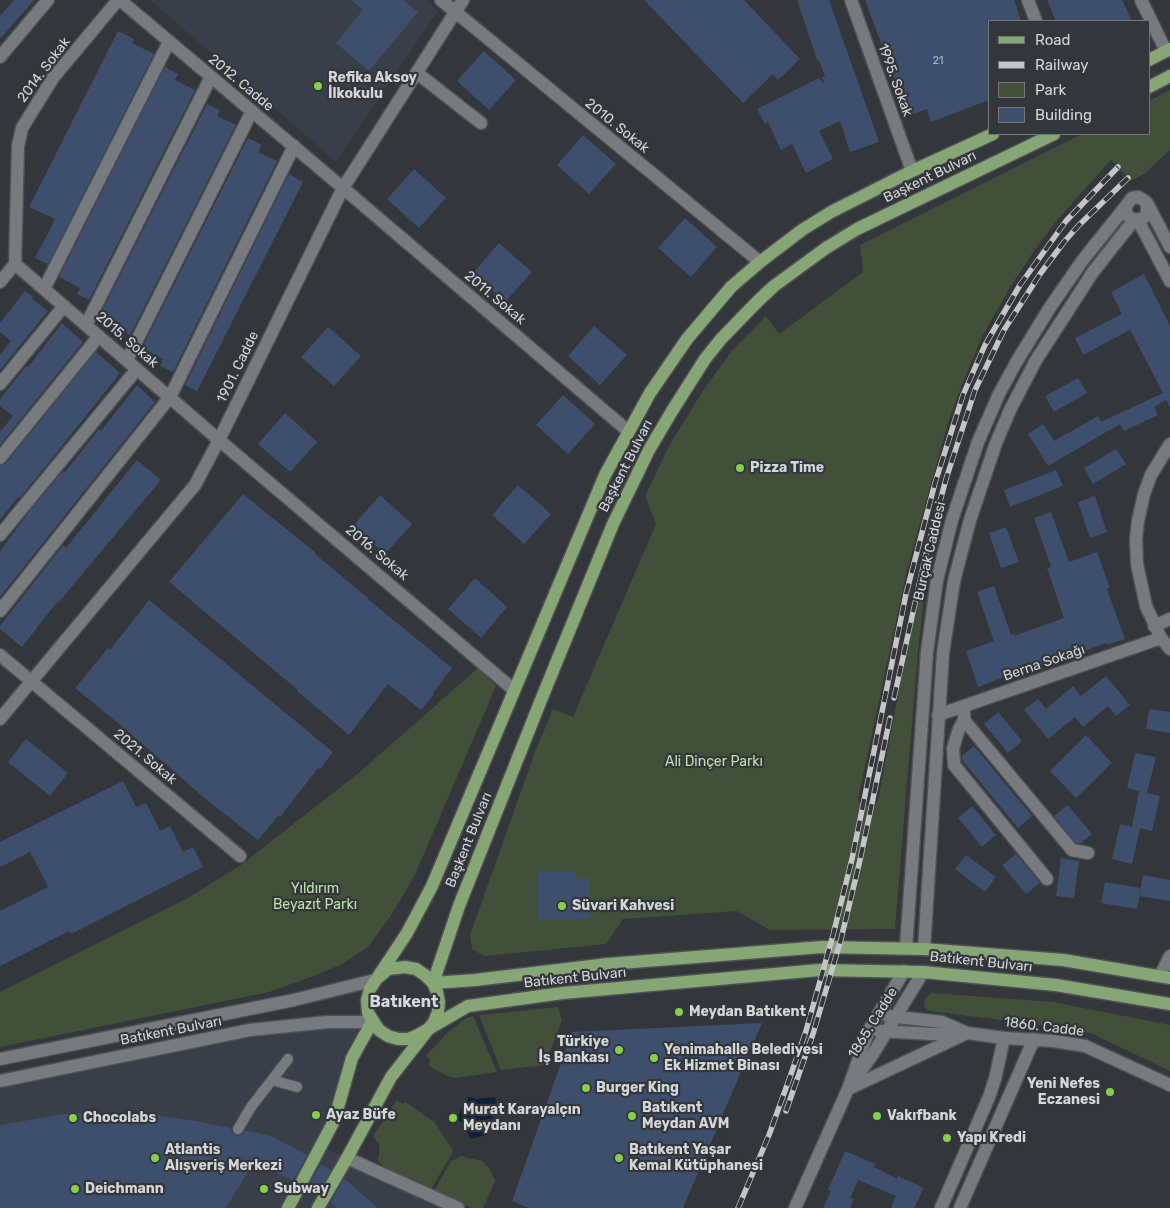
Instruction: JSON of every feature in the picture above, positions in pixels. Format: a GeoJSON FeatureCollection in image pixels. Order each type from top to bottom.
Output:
{"type":"FeatureCollection","features":[{"type":"Feature","properties":{"kind":"main road"},"geometry":{"type":"LineString","coordinates":[[1150,59],[1168,50]]}},
{"type":"Feature","properties":{"kind":"main road"},"geometry":{"type":"LineString","coordinates":[[1150,86],[1170,76]]}},
{"type":"Feature","properties":{"kind":"main road","name":"Başkent Bulvarı"},"geometry":{"type":"LineString","coordinates":[[376,980],[407,933],[432,886],[606,474],[650,393],[687,338],[728,292],[760,262],[802,230],[832,212],[912,171],[992,135]]}},
{"type":"Feature","properties":{"kind":"main road","name":"Başkent Bulvarı"},"geometry":{"type":"LineString","coordinates":[[433,983],[459,906],[613,524],[649,450],[705,359],[721,338],[774,286],[826,248],[857,229],[1052,135]]}},
{"type":"Feature","properties":{"kind":"main road","name":"Batıkent Bulvarı"},"geometry":{"type":"LineString","coordinates":[[376,980],[388,969],[405,967],[416,969],[433,983],[475,980],[608,964],[822,947],[906,948],[1063,960],[1165,977]]}},
{"type":"Feature","properties":{"kind":"main road"},"geometry":{"type":"LineString","coordinates":[[904,971],[906,948]]}},
{"type":"Feature","properties":{"kind":"main road"},"geometry":{"type":"LineString","coordinates":[[923,972],[924,949]]}},
{"type":"Feature","properties":{"kind":"main road","name":"Batıkent Bulvarı"},"geometry":{"type":"LineString","coordinates":[[372,1022],[388,1036],[408,1039],[468,1006],[563,993],[819,970],[923,972],[1056,985],[1170,1004]]}},
{"type":"Feature","properties":{"kind":"main road"},"geometry":{"type":"LineString","coordinates":[[288,1208],[334,1122],[352,1058],[372,1022],[368,1013],[367,1000],[370,989],[376,980]]}},
{"type":"Feature","properties":{"kind":"main road"},"geometry":{"type":"LineString","coordinates":[[318,1208],[390,1077],[434,1022],[439,1002],[433,983]]}},
{"type":"Feature","properties":{"kind":"street"},"geometry":{"type":"LineString","coordinates":[[0,57],[48,0]]}},
{"type":"Feature","properties":{"kind":"street","name":"2012. Cadde"},"geometry":{"type":"LineString","coordinates":[[119,0],[343,188]]}},
{"type":"Feature","properties":{"kind":"street","name":"2014. Sokak"},"geometry":{"type":"LineString","coordinates":[[15,264],[18,146],[22,128],[53,78],[119,0]]}},
{"type":"Feature","properties":{"kind":"street","name":"2010. Sokak"},"geometry":{"type":"LineString","coordinates":[[441,0],[760,262]]}},
{"type":"Feature","properties":{"kind":"street","name":"1901. Cadde"},"geometry":{"type":"LineString","coordinates":[[0,719],[186,498],[204,471],[343,188],[463,0]]}},
{"type":"Feature","properties":{"kind":"street","name":"1995. Sokak"},"geometry":{"type":"LineString","coordinates":[[851,0],[912,171]]}},
{"type":"Feature","properties":{"kind":"street"},"geometry":{"type":"LineString","coordinates":[[1028,0],[1036,20]]}},
{"type":"Feature","properties":{"kind":"street"},"geometry":{"type":"LineString","coordinates":[[1141,0],[1168,50]]}},
{"type":"Feature","properties":{"kind":"street"},"geometry":{"type":"LineString","coordinates":[[44,289],[169,42]]}},
{"type":"Feature","properties":{"kind":"street"},"geometry":{"type":"LineString","coordinates":[[417,73],[480,123]]}},
{"type":"Feature","properties":{"kind":"street"},"geometry":{"type":"LineString","coordinates":[[86,325],[211,77]]}},
{"type":"Feature","properties":{"kind":"street"},"geometry":{"type":"LineString","coordinates":[[0,535],[132,365],[252,111]]}},
{"type":"Feature","properties":{"kind":"street"},"geometry":{"type":"LineString","coordinates":[[0,611],[170,397],[294,146]]}},
{"type":"Feature","properties":{"kind":"street","name":"2011. Sokak"},"geometry":{"type":"LineString","coordinates":[[343,188],[628,431]]}},
{"type":"Feature","properties":{"kind":"street"},"geometry":{"type":"LineString","coordinates":[[1170,247],[1147,203],[1135,197],[1129,200],[1126,206],[1128,216],[1136,220],[1170,281]]}},
{"type":"Feature","properties":{"kind":"street"},"geometry":{"type":"LineString","coordinates":[[924,949],[945,629],[954,581],[970,520],[996,443],[1021,388],[1093,272],[1136,220],[1147,214],[1147,203]]}},
{"type":"Feature","properties":{"kind":"street","name":"Burçak Caddesi"},"geometry":{"type":"LineString","coordinates":[[906,948],[926,652],[936,580],[952,520],[978,442],[1016,361],[1082,261],[1126,206]]}},
{"type":"Feature","properties":{"kind":"street"},"geometry":{"type":"LineString","coordinates":[[0,282],[15,264]]}},
{"type":"Feature","properties":{"kind":"street","name":"2015. Sokak"},"geometry":{"type":"LineString","coordinates":[[15,264],[219,440]]}},
{"type":"Feature","properties":{"kind":"street"},"geometry":{"type":"LineString","coordinates":[[0,384],[64,306]]}},
{"type":"Feature","properties":{"kind":"street"},"geometry":{"type":"LineString","coordinates":[[0,458],[99,336]]}},
{"type":"Feature","properties":{"kind":"street","name":"2016. Sokak"},"geometry":{"type":"LineString","coordinates":[[219,440],[514,690]]}},
{"type":"Feature","properties":{"kind":"street"},"geometry":{"type":"LineString","coordinates":[[1170,444],[1151,475],[1144,494],[1137,530],[1136,552],[1146,606],[1154,626],[1170,649]]}},
{"type":"Feature","properties":{"kind":"street"},"geometry":{"type":"LineString","coordinates":[[1154,626],[1170,619]]}},
{"type":"Feature","properties":{"kind":"street","name":"Berna Sokağı"},"geometry":{"type":"LineString","coordinates":[[938,715],[1161,638]]}},
{"type":"Feature","properties":{"kind":"street","name":"2021. Sokak"},"geometry":{"type":"LineString","coordinates":[[0,655],[240,856]]}},
{"type":"Feature","properties":{"kind":"street"},"geometry":{"type":"LineString","coordinates":[[964,706],[964,720],[953,748],[954,765],[1047,879]]}},
{"type":"Feature","properties":{"kind":"street"},"geometry":{"type":"LineString","coordinates":[[964,720],[1072,850],[1088,853]]}},
{"type":"Feature","properties":{"kind":"street"},"geometry":{"type":"LineString","coordinates":[[1165,977],[1170,956]]}},
{"type":"Feature","properties":{"kind":"street","name":"1865. Cadde"},"geometry":{"type":"LineString","coordinates":[[795,1208],[848,1089],[869,1030],[904,971]]}},
{"type":"Feature","properties":{"kind":"street","name":"1865. Cadde"},"geometry":{"type":"LineString","coordinates":[[848,1089],[873,1054],[923,972]]}},
{"type":"Feature","properties":{"kind":"street","name":"Batıkent Bulvarı"},"geometry":{"type":"LineString","coordinates":[[0,1059],[294,1000],[376,980]]}},
{"type":"Feature","properties":{"kind":"street","name":"1860. Cadde"},"geometry":{"type":"LineString","coordinates":[[878,1015],[942,1022],[967,1033]]}},
{"type":"Feature","properties":{"kind":"street","name":"Batıkent Bulvarı"},"geometry":{"type":"LineString","coordinates":[[0,1081],[250,1030],[328,1022],[372,1022]]}},
{"type":"Feature","properties":{"kind":"street","name":"1860. Cadde"},"geometry":{"type":"LineString","coordinates":[[869,1030],[933,1034],[967,1033],[1004,1038],[1069,1042],[1086,1046],[1170,1085]]}},
{"type":"Feature","properties":{"kind":"street"},"geometry":{"type":"LineString","coordinates":[[848,1089],[967,1033]]}},
{"type":"Feature","properties":{"kind":"street"},"geometry":{"type":"LineString","coordinates":[[941,1208],[989,1097],[1004,1038]]}},
{"type":"Feature","properties":{"kind":"street"},"geometry":{"type":"LineString","coordinates":[[960,1208],[1034,1040]]}},
{"type":"Feature","properties":{"kind":"street"},"geometry":{"type":"LineString","coordinates":[[238,1129],[251,1107],[288,1059]]}},
{"type":"Feature","properties":{"kind":"street"},"geometry":{"type":"LineString","coordinates":[[272,1080],[297,1087]]}},
{"type":"Feature","properties":{"kind":"street"},"geometry":{"type":"LineString","coordinates":[[347,1158],[458,1208]]}},
{"type":"Feature","properties":{"kind":"shaded area","name":"Refika Aksoy İlkokulu"},"geometry":{"type":"Polygon","coordinates":[[[150,0],[426,0],[438,11],[336,162],[150,0]]]}},
{"type":"Feature","properties":{"kind":"shaded area"},"geometry":{"type":"Polygon","coordinates":[[[372,1022],[321,1146],[458,1208],[0,1208],[0,1081],[250,1030],[372,1022]]]}},
{"type":"Feature","properties":{"kind":"green space","name":"Ali Dinçer Parkı"},"geometry":{"type":"Polygon","coordinates":[[[1170,90],[1170,150],[1144,174],[1131,181],[1111,160],[1058,219],[1012,284],[982,337],[948,423],[907,570],[858,799],[859,803],[874,807],[878,800],[907,649],[928,560],[918,650],[895,929],[770,930],[737,911],[623,919],[606,944],[484,956],[472,949],[470,935],[535,752],[553,709],[573,717],[656,524],[645,496],[669,446],[702,392],[731,352],[766,316],[779,334],[863,272],[860,245],[1080,135],[1150,135],[1150,100],[1170,90]]]}},
{"type":"Feature","properties":{"kind":"green space","name":"Yıldırım Beyazıt Parkı"},"geometry":{"type":"Polygon","coordinates":[[[478,668],[496,686],[414,877],[390,917],[368,947],[342,964],[269,992],[0,1047],[0,992],[186,899],[241,865],[361,771],[478,668]]]}},
{"type":"Feature","properties":{"kind":"green space"},"geometry":{"type":"Polygon","coordinates":[[[931,993],[1053,1002],[1170,1025],[1170,1071],[1093,1034],[1064,1028],[930,1011],[925,1008],[924,1001],[931,993]]]}},
{"type":"Feature","properties":{"kind":"green space"},"geometry":{"type":"Polygon","coordinates":[[[558,1007],[562,1020],[545,1065],[501,1070],[479,1015],[558,1007]]]}},
{"type":"Feature","properties":{"kind":"green space"},"geometry":{"type":"Polygon","coordinates":[[[473,1016],[497,1072],[456,1078],[428,1066],[431,1060],[426,1056],[447,1033],[466,1018],[473,1016]]]}},
{"type":"Feature","properties":{"kind":"green space"},"geometry":{"type":"Polygon","coordinates":[[[397,1100],[403,1104],[406,1102],[434,1122],[453,1152],[431,1189],[389,1171],[377,1160],[379,1157],[379,1144],[373,1136],[397,1100]]]}},
{"type":"Feature","properties":{"kind":"green space"},"geometry":{"type":"Polygon","coordinates":[[[461,1156],[482,1161],[489,1168],[495,1181],[483,1208],[472,1208],[434,1191],[451,1161],[461,1156]]]}},
{"type":"Feature","properties":{"kind":"water"},"geometry":{"type":"Polygon","coordinates":[[[469,1097],[476,1099],[495,1097],[497,1111],[492,1119],[486,1119],[486,1135],[471,1139],[462,1123],[456,1119],[469,1097]]]}},
{"type":"Feature","properties":{"kind":"building"},"geometry":{"type":"Polygon","coordinates":[[[14,0],[34,0],[0,39],[0,16],[14,0]]]}},
{"type":"Feature","properties":{"kind":"building"},"geometry":{"type":"Polygon","coordinates":[[[351,0],[403,0],[418,12],[369,71],[336,43],[363,10],[351,0]]]}},
{"type":"Feature","properties":{"kind":"building"},"geometry":{"type":"Polygon","coordinates":[[[644,0],[744,0],[800,59],[778,80],[773,74],[743,103],[644,0]]]}},
{"type":"Feature","properties":{"kind":"building"},"geometry":{"type":"Polygon","coordinates":[[[797,0],[829,0],[879,142],[850,152],[840,121],[819,131],[833,159],[806,173],[792,144],[781,150],[768,122],[765,124],[757,109],[819,78],[825,85],[822,77],[825,76],[819,60],[817,60],[797,0]]]}},
{"type":"Feature","properties":{"kind":"building"},"geometry":{"type":"Polygon","coordinates":[[[865,0],[1014,0],[1021,20],[988,20],[988,100],[931,122],[927,109],[908,116],[865,0]]]}},
{"type":"Feature","properties":{"kind":"building"},"geometry":{"type":"Polygon","coordinates":[[[1047,0],[1122,0],[1132,20],[1056,20],[1047,0]]]}},
{"type":"Feature","properties":{"kind":"building"},"geometry":{"type":"Polygon","coordinates":[[[118,31],[134,39],[132,43],[154,54],[48,264],[35,258],[55,219],[29,207],[118,31]]]}},
{"type":"Feature","properties":{"kind":"building"},"geometry":{"type":"Polygon","coordinates":[[[484,51],[516,80],[489,110],[457,81],[484,51]]]}},
{"type":"Feature","properties":{"kind":"building"},"geometry":{"type":"Polygon","coordinates":[[[165,67],[178,74],[175,80],[195,90],[89,300],[77,294],[80,288],[59,277],[165,67]]]}},
{"type":"Feature","properties":{"kind":"building"},"geometry":{"type":"Polygon","coordinates":[[[207,104],[220,110],[217,116],[236,125],[130,335],[119,329],[121,324],[101,313],[207,104]]]}},
{"type":"Feature","properties":{"kind":"building"},"geometry":{"type":"Polygon","coordinates":[[[583,135],[616,164],[589,194],[557,165],[583,135]]]}},
{"type":"Feature","properties":{"kind":"building"},"geometry":{"type":"Polygon","coordinates":[[[248,138],[262,145],[258,152],[277,161],[173,372],[160,366],[163,359],[142,348],[248,138]]]}},
{"type":"Feature","properties":{"kind":"building"},"geometry":{"type":"Polygon","coordinates":[[[414,169],[446,198],[419,228],[387,199],[414,169]]]}},
{"type":"Feature","properties":{"kind":"building"},"geometry":{"type":"Polygon","coordinates":[[[289,174],[303,182],[197,391],[185,385],[289,174]]]}},
{"type":"Feature","properties":{"kind":"building"},"geometry":{"type":"Polygon","coordinates":[[[685,218],[717,247],[691,277],[658,248],[685,218]]]}},
{"type":"Feature","properties":{"kind":"building"},"geometry":{"type":"Polygon","coordinates":[[[499,243],[532,272],[505,302],[473,273],[499,243]]]}},
{"type":"Feature","properties":{"kind":"building"},"geometry":{"type":"Polygon","coordinates":[[[1144,274],[1170,326],[1170,407],[1166,400],[1154,407],[1158,415],[1124,431],[1120,424],[1048,466],[1028,434],[1043,424],[1054,441],[1098,416],[1101,422],[1163,393],[1130,330],[1083,355],[1075,338],[1122,314],[1111,292],[1144,274]]]}},
{"type":"Feature","properties":{"kind":"building"},"geometry":{"type":"Polygon","coordinates":[[[25,291],[48,311],[0,370],[0,355],[11,341],[0,332],[0,323],[25,291]]]}},
{"type":"Feature","properties":{"kind":"building"},"geometry":{"type":"Polygon","coordinates":[[[62,323],[83,342],[0,445],[0,432],[13,416],[0,406],[0,399],[62,323]]]}},
{"type":"Feature","properties":{"kind":"building"},"geometry":{"type":"Polygon","coordinates":[[[594,326],[627,355],[600,385],[568,356],[594,326]]]}},
{"type":"Feature","properties":{"kind":"building"},"geometry":{"type":"Polygon","coordinates":[[[328,327],[361,356],[334,386],[301,357],[328,327]]]}},
{"type":"Feature","properties":{"kind":"building"},"geometry":{"type":"Polygon","coordinates":[[[96,352],[120,373],[20,498],[18,497],[0,520],[0,466],[6,463],[96,352]]]}},
{"type":"Feature","properties":{"kind":"building"},"geometry":{"type":"Polygon","coordinates":[[[1078,378],[1087,393],[1054,412],[1045,396],[1078,378]]]}},
{"type":"Feature","properties":{"kind":"building"},"geometry":{"type":"Polygon","coordinates":[[[137,385],[155,402],[0,597],[0,551],[32,508],[63,471],[65,472],[99,429],[101,431],[137,385]]]}},
{"type":"Feature","properties":{"kind":"building"},"geometry":{"type":"Polygon","coordinates":[[[563,395],[595,424],[568,454],[536,425],[563,395]]]}},
{"type":"Feature","properties":{"kind":"building"},"geometry":{"type":"Polygon","coordinates":[[[285,413],[317,442],[290,472],[258,444],[285,413]]]}},
{"type":"Feature","properties":{"kind":"building"},"geometry":{"type":"Polygon","coordinates":[[[1116,449],[1126,464],[1093,484],[1084,468],[1116,449]]]}},
{"type":"Feature","properties":{"kind":"building"},"geometry":{"type":"Polygon","coordinates":[[[137,460],[161,480],[57,602],[22,647],[0,629],[0,626],[63,545],[66,548],[137,460]]]}},
{"type":"Feature","properties":{"kind":"building"},"geometry":{"type":"Polygon","coordinates":[[[1056,470],[1063,486],[1010,507],[1004,490],[1056,470]]]}},
{"type":"Feature","properties":{"kind":"building"},"geometry":{"type":"Polygon","coordinates":[[[518,485],[551,514],[524,544],[492,515],[518,485]]]}},
{"type":"Feature","properties":{"kind":"building"},"geometry":{"type":"Polygon","coordinates":[[[243,494],[452,668],[421,710],[388,684],[349,735],[169,582],[243,494]]]}},
{"type":"Feature","properties":{"kind":"building"},"geometry":{"type":"Polygon","coordinates":[[[380,495],[412,524],[385,554],[353,526],[380,495]]]}},
{"type":"Feature","properties":{"kind":"building"},"geometry":{"type":"Polygon","coordinates":[[[1095,496],[1107,532],[1090,538],[1078,502],[1095,496]]]}},
{"type":"Feature","properties":{"kind":"building"},"geometry":{"type":"Polygon","coordinates":[[[1051,512],[1069,562],[1097,552],[1110,588],[1107,589],[1125,639],[1107,645],[1107,643],[1041,666],[1040,664],[978,687],[966,651],[994,641],[977,592],[994,586],[1011,635],[1014,634],[1014,636],[1064,618],[1047,568],[1051,567],[1034,518],[1051,512]]]}},
{"type":"Feature","properties":{"kind":"building"},"geometry":{"type":"Polygon","coordinates":[[[1006,527],[1019,562],[1001,568],[989,533],[1006,527]]]}},
{"type":"Feature","properties":{"kind":"building"},"geometry":{"type":"Polygon","coordinates":[[[475,578],[507,607],[481,638],[448,609],[475,578]]]}},
{"type":"Feature","properties":{"kind":"building"},"geometry":{"type":"Polygon","coordinates":[[[149,600],[333,752],[320,769],[318,768],[280,817],[278,816],[258,840],[208,801],[75,688],[108,648],[110,650],[149,600]]]}},
{"type":"Feature","properties":{"kind":"building"},"geometry":{"type":"Polygon","coordinates":[[[1106,676],[1130,705],[1116,716],[1108,706],[1083,727],[1075,717],[1048,739],[1024,710],[1038,699],[1046,709],[1073,686],[1081,696],[1106,676]]]}},
{"type":"Feature","properties":{"kind":"building"},"geometry":{"type":"Polygon","coordinates":[[[1149,709],[1170,712],[1170,733],[1146,729],[1149,709]]]}},
{"type":"Feature","properties":{"kind":"building"},"geometry":{"type":"Polygon","coordinates":[[[998,712],[1022,741],[1008,753],[984,724],[998,712]]]}},
{"type":"Feature","properties":{"kind":"building"},"geometry":{"type":"Polygon","coordinates":[[[1086,735],[1112,763],[1076,798],[1050,771],[1086,735]]]}},
{"type":"Feature","properties":{"kind":"building"},"geometry":{"type":"Polygon","coordinates":[[[26,739],[68,773],[50,796],[8,762],[26,739]]]}},
{"type":"Feature","properties":{"kind":"building"},"geometry":{"type":"Polygon","coordinates":[[[974,746],[1032,816],[1018,828],[962,760],[962,756],[974,746]]]}},
{"type":"Feature","properties":{"kind":"building"},"geometry":{"type":"Polygon","coordinates":[[[1135,753],[1156,757],[1147,793],[1160,796],[1152,831],[1140,828],[1132,864],[1112,859],[1120,824],[1132,827],[1139,791],[1127,788],[1135,753]]]}},
{"type":"Feature","properties":{"kind":"building"},"geometry":{"type":"Polygon","coordinates":[[[123,781],[136,807],[146,803],[160,831],[170,826],[183,852],[193,847],[203,867],[71,934],[69,931],[0,966],[0,911],[48,887],[30,852],[0,867],[0,842],[123,781]]]}},
{"type":"Feature","properties":{"kind":"building"},"geometry":{"type":"Polygon","coordinates":[[[1068,805],[1092,834],[1081,843],[1076,843],[1054,816],[1068,805]]]}},
{"type":"Feature","properties":{"kind":"building"},"geometry":{"type":"Polygon","coordinates":[[[972,806],[996,835],[982,847],[958,818],[972,806]]]}},
{"type":"Feature","properties":{"kind":"building"},"geometry":{"type":"Polygon","coordinates":[[[1016,854],[1040,883],[1026,894],[1002,865],[1016,854]]]}},
{"type":"Feature","properties":{"kind":"building"},"geometry":{"type":"Polygon","coordinates":[[[966,855],[996,877],[985,892],[955,869],[966,855]]]}},
{"type":"Feature","properties":{"kind":"building"},"geometry":{"type":"Polygon","coordinates":[[[1061,858],[1079,861],[1074,898],[1056,896],[1061,858]]]}},
{"type":"Feature","properties":{"kind":"building"},"geometry":{"type":"Polygon","coordinates":[[[538,871],[576,871],[576,879],[590,878],[590,919],[538,920],[538,871]]]}},
{"type":"Feature","properties":{"kind":"building"},"geometry":{"type":"Polygon","coordinates":[[[1143,875],[1170,880],[1170,901],[1139,896],[1143,875]]]}},
{"type":"Feature","properties":{"kind":"building"},"geometry":{"type":"Polygon","coordinates":[[[1105,882],[1141,888],[1137,909],[1101,903],[1105,882]]]}},
{"type":"Feature","properties":{"kind":"building","name":"Batıkent Meydan AVM"},"geometry":{"type":"Polygon","coordinates":[[[762,1023],[683,1208],[529,1208],[512,1201],[572,1032],[762,1023]]]}},
{"type":"Feature","properties":{"kind":"building","name":"Atlantis Alışveriş Merkezi"},"geometry":{"type":"Polygon","coordinates":[[[70,1113],[142,1113],[195,1121],[231,1128],[232,1133],[237,1136],[242,1135],[245,1130],[271,1136],[307,1155],[293,1180],[253,1163],[226,1208],[0,1208],[0,1125],[70,1113]]]}},
{"type":"Feature","properties":{"kind":"building"},"geometry":{"type":"Polygon","coordinates":[[[845,1151],[875,1164],[874,1167],[897,1179],[898,1176],[924,1188],[914,1208],[891,1208],[896,1196],[858,1180],[850,1198],[854,1199],[850,1208],[823,1208],[831,1191],[828,1190],[845,1151]]]}},
{"type":"Feature","properties":{"kind":"building"},"geometry":{"type":"Polygon","coordinates":[[[321,1164],[331,1170],[317,1194],[307,1189],[321,1164]]]}},
{"type":"Feature","properties":{"kind":"building"},"geometry":{"type":"Polygon","coordinates":[[[344,1179],[378,1208],[337,1208],[331,1202],[344,1179]]]}},
{"type":"Feature","properties":{"kind":"railway"},"geometry":{"type":"LineString","coordinates":[[738,1208],[769,1135],[790,1077],[806,1031],[833,935],[852,859],[906,594],[935,483],[963,395],[985,345],[1020,285],[1066,221],[1118,167]]}},
{"type":"Feature","properties":{"kind":"railway"},"geometry":{"type":"LineString","coordinates":[[894,698],[925,558],[946,479],[975,390],[1004,330],[1040,274],[1079,225],[1128,178]]}},
{"type":"Feature","properties":{"kind":"railway"},"geometry":{"type":"LineString","coordinates":[[786,1111],[813,1034],[841,939],[890,718]]}},
{"type":"Feature","properties":{"kind":"place","name":"Refika Aksoy İlkokulu"},"geometry":{"type":"Point","coordinates":[318,86]}},
{"type":"Feature","properties":{"kind":"place","name":"Pizza Time"},"geometry":{"type":"Point","coordinates":[740,468]}},
{"type":"Feature","properties":{"kind":"place","name":"Süvari Kahvesi"},"geometry":{"type":"Point","coordinates":[562,906]}},
{"type":"Feature","properties":{"kind":"place","name":"Meydan Batıkent"},"geometry":{"type":"Point","coordinates":[679,1012]}},
{"type":"Feature","properties":{"kind":"place","name":"Türkiye İş Bankası"},"geometry":{"type":"Point","coordinates":[619,1050]}},
{"type":"Feature","properties":{"kind":"place","name":"Yenimahalle Belediyesi Ek Hizmet Binası"},"geometry":{"type":"Point","coordinates":[654,1058]}},
{"type":"Feature","properties":{"kind":"place","name":"Burger King"},"geometry":{"type":"Point","coordinates":[586,1088]}},
{"type":"Feature","properties":{"kind":"place","name":"Yeni Nefes Eczanesi"},"geometry":{"type":"Point","coordinates":[1110,1092]}},
{"type":"Feature","properties":{"kind":"place","name":"Ayaz Büfe"},"geometry":{"type":"Point","coordinates":[316,1115]}},
{"type":"Feature","properties":{"kind":"place","name":"Batıkent Meydan AVM"},"geometry":{"type":"Point","coordinates":[632,1116]}},
{"type":"Feature","properties":{"kind":"place","name":"Vakıfbank"},"geometry":{"type":"Point","coordinates":[877,1116]}},
{"type":"Feature","properties":{"kind":"place","name":"Chocolabs"},"geometry":{"type":"Point","coordinates":[73,1118]}},
{"type":"Feature","properties":{"kind":"place","name":"Murat Karayalçın Meydanı"},"geometry":{"type":"Point","coordinates":[453,1118]}},
{"type":"Feature","properties":{"kind":"place","name":"Yapı Kredi"},"geometry":{"type":"Point","coordinates":[947,1138]}},
{"type":"Feature","properties":{"kind":"place","name":"Atlantis Alışveriş Merkezi"},"geometry":{"type":"Point","coordinates":[155,1158]}},
{"type":"Feature","properties":{"kind":"place","name":"Batıkent Yaşar Kemal Kütüphanesi"},"geometry":{"type":"Point","coordinates":[619,1158]}},
{"type":"Feature","properties":{"kind":"place","name":"Deichmann"},"geometry":{"type":"Point","coordinates":[75,1189]}},
{"type":"Feature","properties":{"kind":"place","name":"Subway"},"geometry":{"type":"Point","coordinates":[264,1189]}},
{"type":"Feature","properties":{"kind":"district","name":"Batıkent"},"geometry":{"type":"Point","coordinates":[404,1002]}}]}
